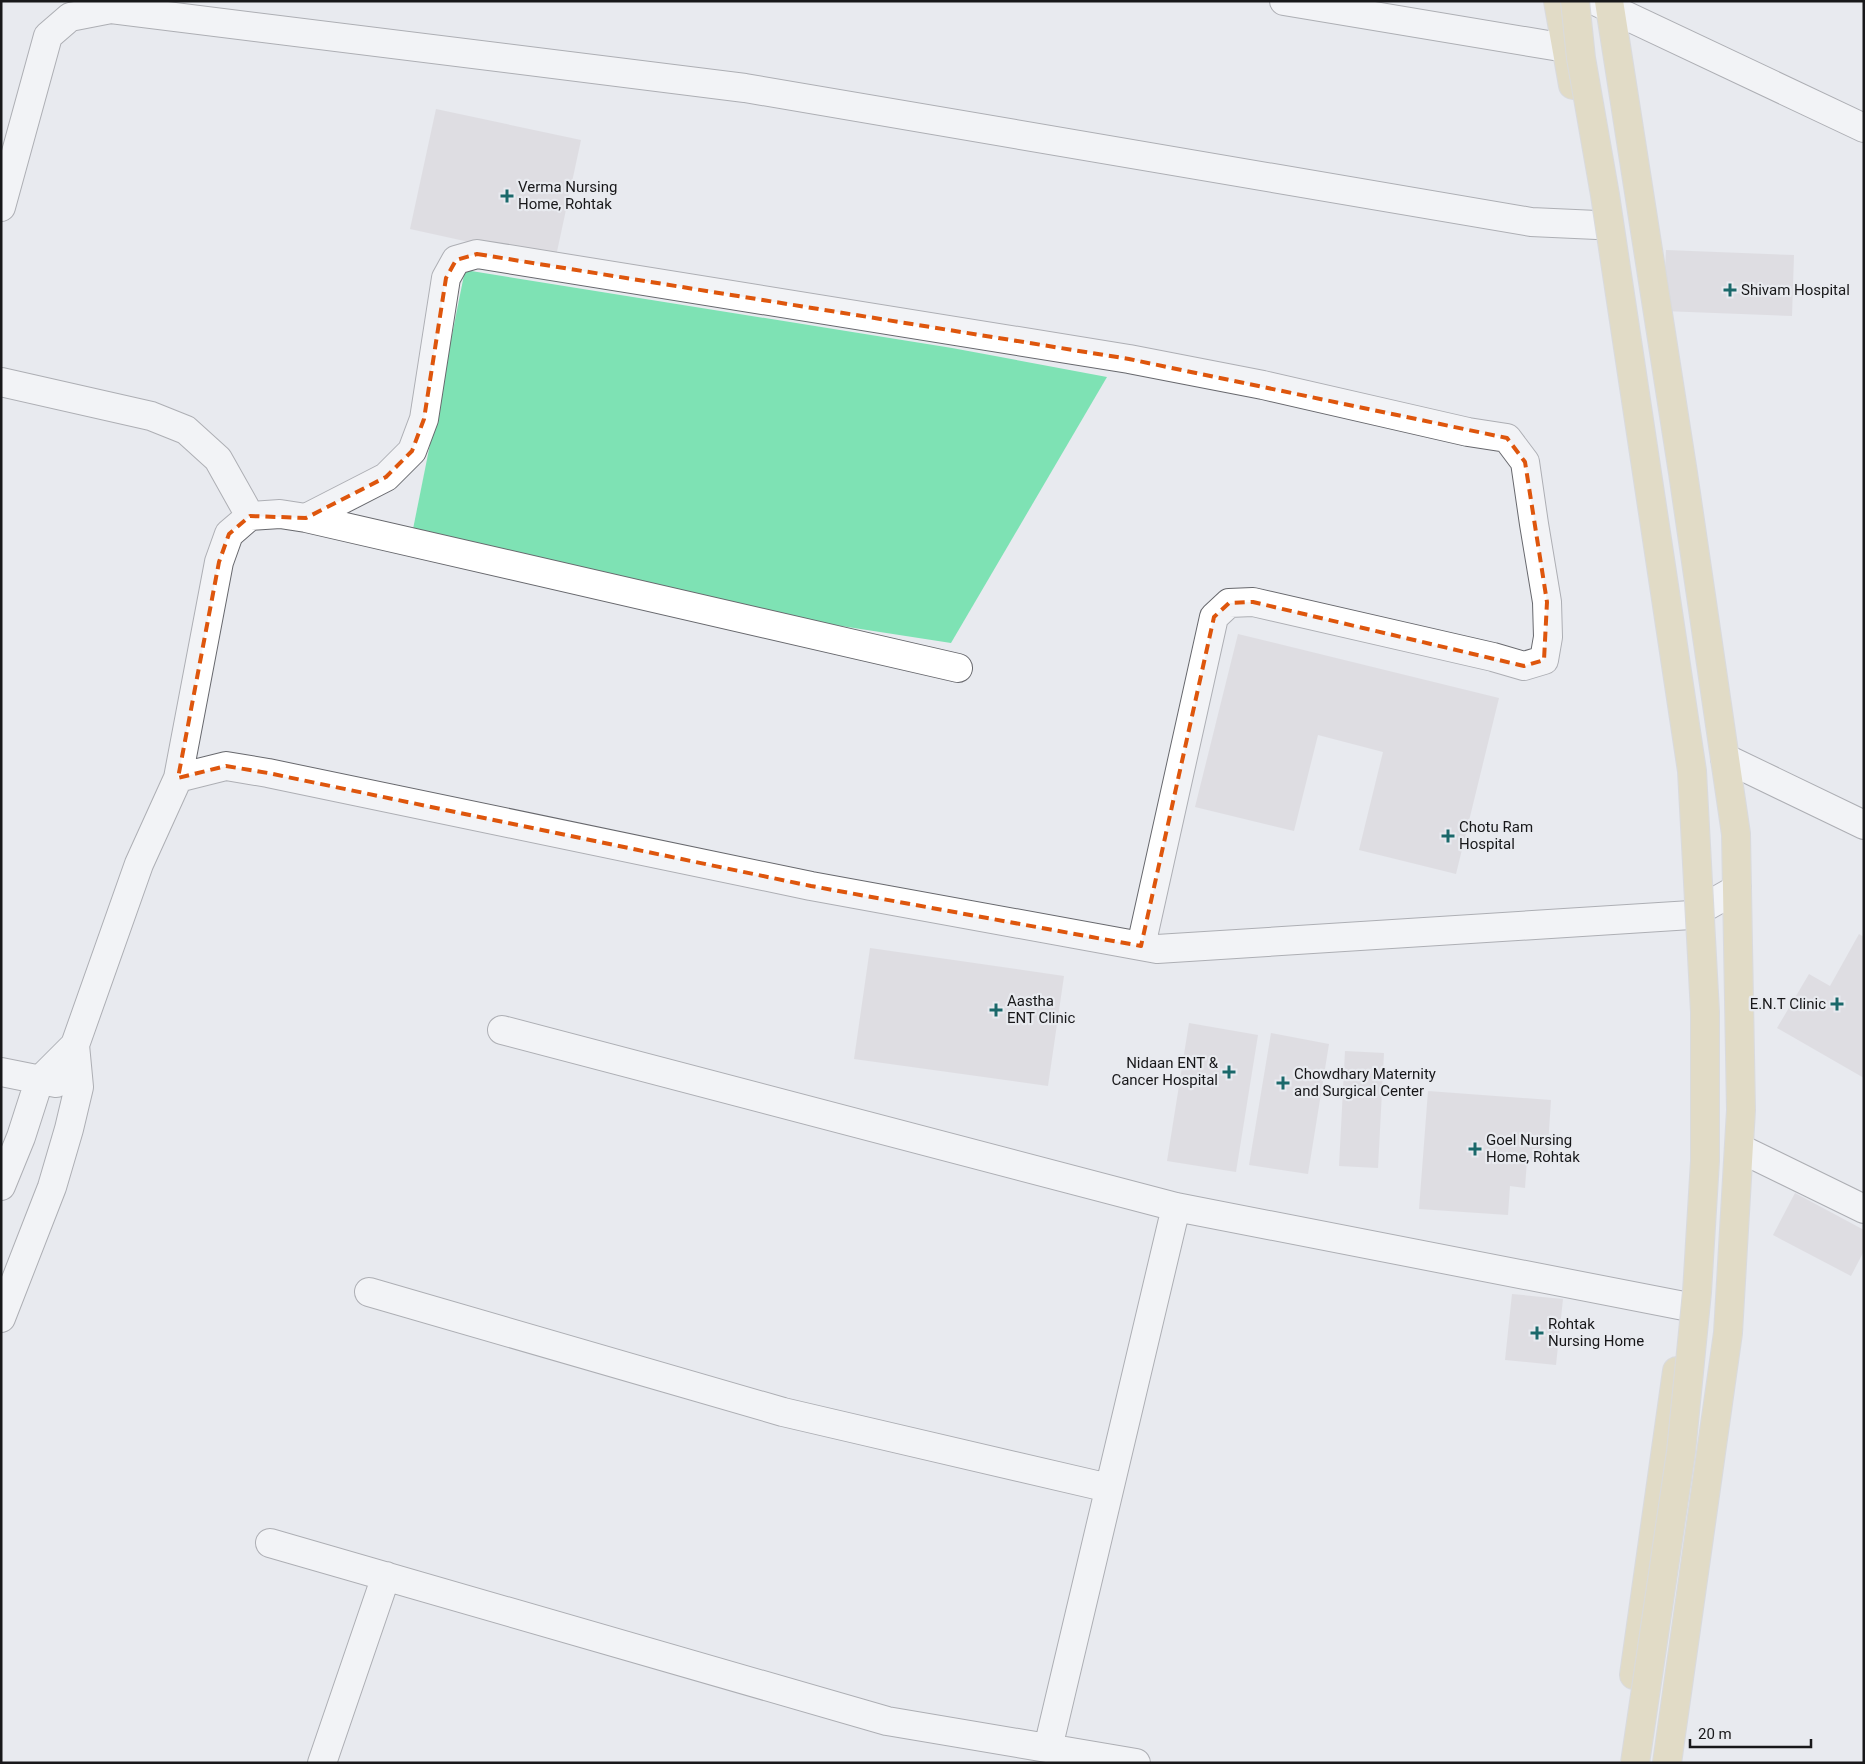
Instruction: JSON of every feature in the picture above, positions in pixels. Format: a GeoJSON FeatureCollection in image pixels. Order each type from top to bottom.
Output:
{"type":"FeatureCollection","features":[{"type":"Feature","properties":{"kind":"main road"},"geometry":{"type":"LineString","coordinates":[[1558,1],[1643,485],[1689,841],[1700,1115],[1684,1306],[1622,1763]]}},
{"type":"Feature","properties":{"kind":"main road"},"geometry":{"type":"LineString","coordinates":[[1575,1],[1581,58],[1605,195],[1692,771],[1705,1012],[1705,1161],[1697,1292],[1681,1452],[1635,1763]]}},
{"type":"Feature","properties":{"kind":"main road"},"geometry":{"type":"LineString","coordinates":[[1605,4],[1684,483],[1736,834],[1741,1110],[1728,1333],[1667,1763]]}},
{"type":"Feature","properties":{"kind":"street"},"geometry":{"type":"LineString","coordinates":[[1284,1],[1566,48]]}},
{"type":"Feature","properties":{"kind":"street"},"geometry":{"type":"LineString","coordinates":[[1605,4],[1864,128]]}},
{"type":"Feature","properties":{"kind":"street"},"geometry":{"type":"LineString","coordinates":[[1,207],[48,36],[70,17],[111,9],[745,88],[1531,222],[1597,225]]}},
{"type":"Feature","properties":{"kind":"street"},"geometry":{"type":"LineString","coordinates":[[306,518],[386,477],[412,451],[424,418],[446,278],[456,260],[477,254],[1129,359],[1263,385],[1468,432],[1507,438],[1525,462],[1547,602],[1548,637],[1544,660],[1524,666],[1493,657],[1253,602],[1229,603],[1214,617],[1142,946]]}},
{"type":"Feature","properties":{"kind":"street"},"geometry":{"type":"LineString","coordinates":[[1,382],[151,416],[186,430],[218,459],[250,516]]}},
{"type":"Feature","properties":{"kind":"street"},"geometry":{"type":"LineString","coordinates":[[1,1318],[52,1187],[69,1129],[79,1087],[75,1045],[139,864],[178,778],[219,562],[229,534],[250,516],[280,514],[306,518],[958,668]]}},
{"type":"Feature","properties":{"kind":"street"},"geometry":{"type":"LineString","coordinates":[[1725,758],[1864,826]]}},
{"type":"Feature","properties":{"kind":"street"},"geometry":{"type":"LineString","coordinates":[[178,778],[226,766],[268,773],[811,886],[1157,949],[1692,915],[1737,888]]}},
{"type":"Feature","properties":{"kind":"street"},"geometry":{"type":"LineString","coordinates":[[502,1030],[1176,1207],[1684,1306]]}},
{"type":"Feature","properties":{"kind":"street"},"geometry":{"type":"LineString","coordinates":[[1,1186],[39,1081],[75,1045]]}},
{"type":"Feature","properties":{"kind":"street"},"geometry":{"type":"LineString","coordinates":[[1,1072],[39,1081],[79,1087]]}},
{"type":"Feature","properties":{"kind":"street"},"geometry":{"type":"LineString","coordinates":[[1739,1148],[1864,1209]]}},
{"type":"Feature","properties":{"kind":"street"},"geometry":{"type":"LineString","coordinates":[[1048,1748],[1176,1207]]}},
{"type":"Feature","properties":{"kind":"street"},"geometry":{"type":"LineString","coordinates":[[369,1292],[784,1412],[1109,1488]]}},
{"type":"Feature","properties":{"kind":"street"},"geometry":{"type":"LineString","coordinates":[[270,1543],[888,1721],[1012,1753],[1048,1748],[1136,1763]]}},
{"type":"Feature","properties":{"kind":"street"},"geometry":{"type":"LineString","coordinates":[[322,1763],[386,1576]]}},
{"type":"Feature","properties":{"kind":"highlighted area"},"geometry":{"type":"Polygon","coordinates":[[[477,254],[1129,359],[1507,438],[1525,462],[1547,602],[1544,660],[1524,666],[1253,602],[1229,603],[1214,617],[1141,946],[811,886],[268,773],[226,766],[178,778],[219,562],[229,534],[250,516],[306,518],[386,477],[412,451],[424,419],[446,278],[456,260],[477,254]]]}},
{"type":"Feature","properties":{"kind":"green space"},"geometry":{"type":"Polygon","coordinates":[[[465,270],[952,348],[1107,377],[951,643],[454,566],[409,549],[465,270]]]}},
{"type":"Feature","properties":{"kind":"building"},"geometry":{"type":"Polygon","coordinates":[[[436,109],[581,140],[555,261],[410,229],[436,109]]]}},
{"type":"Feature","properties":{"kind":"building"},"geometry":{"type":"Polygon","coordinates":[[[1666,250],[1794,255],[1792,316],[1663,311],[1666,250]]]}},
{"type":"Feature","properties":{"kind":"building"},"geometry":{"type":"Polygon","coordinates":[[[1238,634],[1499,698],[1456,874],[1359,850],[1383,752],[1318,735],[1294,831],[1195,807],[1238,634]]]}},
{"type":"Feature","properties":{"kind":"building"},"geometry":{"type":"Polygon","coordinates":[[[1859,934],[1864,937],[1864,1078],[1777,1028],[1809,974],[1830,986],[1859,934]]]}},
{"type":"Feature","properties":{"kind":"building"},"geometry":{"type":"Polygon","coordinates":[[[870,948],[1064,976],[1048,1086],[854,1059],[870,948]]]}},
{"type":"Feature","properties":{"kind":"building"},"geometry":{"type":"Polygon","coordinates":[[[1189,1023],[1258,1035],[1236,1172],[1167,1161],[1189,1023]]]}},
{"type":"Feature","properties":{"kind":"building"},"geometry":{"type":"Polygon","coordinates":[[[1271,1033],[1329,1044],[1308,1174],[1249,1165],[1271,1033]]]}},
{"type":"Feature","properties":{"kind":"building"},"geometry":{"type":"Polygon","coordinates":[[[1345,1051],[1384,1053],[1378,1168],[1339,1166],[1345,1051]]]}},
{"type":"Feature","properties":{"kind":"building"},"geometry":{"type":"Polygon","coordinates":[[[1428,1091],[1551,1100],[1547,1161],[1527,1160],[1525,1188],[1510,1186],[1508,1215],[1419,1209],[1428,1091]]]}},
{"type":"Feature","properties":{"kind":"building"},"geometry":{"type":"Polygon","coordinates":[[[1795,1193],[1864,1230],[1864,1251],[1851,1276],[1773,1235],[1795,1193]]]}},
{"type":"Feature","properties":{"kind":"building"},"geometry":{"type":"Polygon","coordinates":[[[1512,1294],[1563,1299],[1556,1365],[1505,1360],[1512,1294]]]}},
{"type":"Feature","properties":{"kind":"place","name":"Verma Nursing Home, Rohtak"},"geometry":{"type":"Point","coordinates":[507,196]}},
{"type":"Feature","properties":{"kind":"place","name":"Shivam Hospital"},"geometry":{"type":"Point","coordinates":[1730,290]}},
{"type":"Feature","properties":{"kind":"place","name":"Chotu Ram Hospital"},"geometry":{"type":"Point","coordinates":[1448,836]}},
{"type":"Feature","properties":{"kind":"place","name":"E.N.T Clinic"},"geometry":{"type":"Point","coordinates":[1837,1004]}},
{"type":"Feature","properties":{"kind":"place","name":"Aastha ENT Clinic"},"geometry":{"type":"Point","coordinates":[996,1010]}},
{"type":"Feature","properties":{"kind":"place","name":"Nidaan ENT & Cancer Hospital"},"geometry":{"type":"Point","coordinates":[1229,1072]}},
{"type":"Feature","properties":{"kind":"place","name":"Chowdhary Maternity and Surgical Center"},"geometry":{"type":"Point","coordinates":[1283,1083]}},
{"type":"Feature","properties":{"kind":"place","name":"Goel Nursing Home, Rohtak"},"geometry":{"type":"Point","coordinates":[1475,1149]}},
{"type":"Feature","properties":{"kind":"place","name":"Rohtak Nursing Home"},"geometry":{"type":"Point","coordinates":[1537,1333]}}]}
